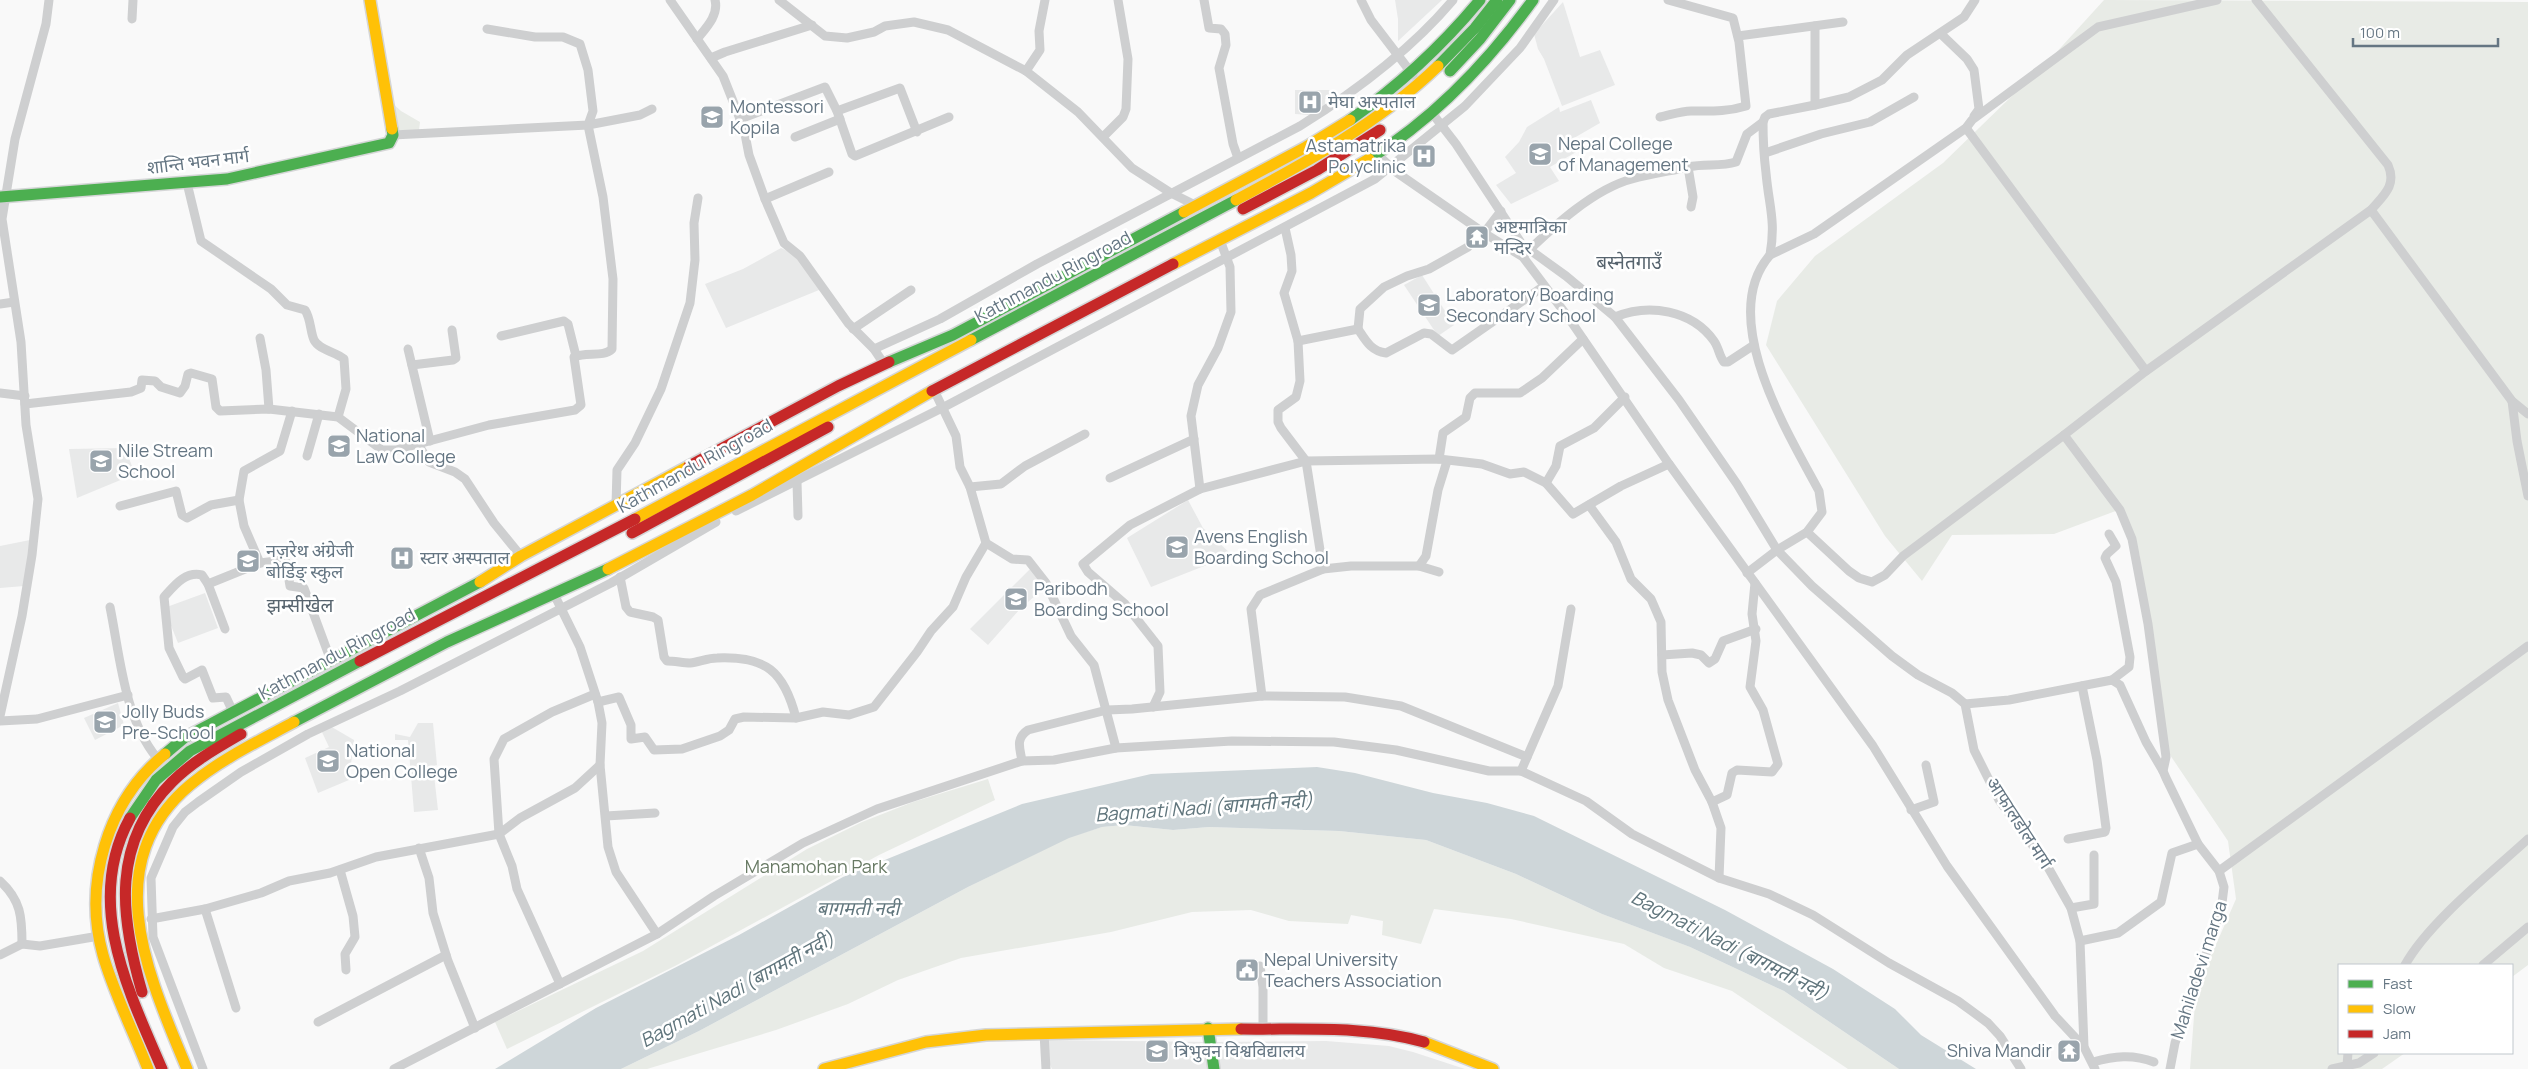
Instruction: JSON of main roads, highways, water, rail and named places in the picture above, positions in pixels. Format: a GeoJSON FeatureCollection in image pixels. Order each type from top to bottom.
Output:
{"type":"FeatureCollection","features":[{"type":"Feature","properties":{"kind":"main road","name":"शान्ति भवन मार्ग"},"geometry":{"type":"LineString","coordinates":[[3,196],[187,183],[247,176],[389,142],[393,135],[370,0]]}},
{"type":"Feature","properties":{"kind":"main road"},"geometry":{"type":"LineString","coordinates":[[148,1069],[110,976],[99,936],[96,894],[102,848],[121,804],[144,772],[157,758],[184,738],[471,587],[521,556],[838,386],[915,349],[953,335],[1340,128],[1413,75],[1451,36],[1480,0]]}},
{"type":"Feature","properties":{"kind":"main road","name":"Kathmandu Ringroad"},"geometry":{"type":"LineString","coordinates":[[162,1069],[124,975],[112,933],[112,870],[120,839],[130,816],[158,779],[174,762],[196,747],[551,561],[611,532],[711,476],[1299,166],[1368,125],[1414,90],[1448,58],[1497,0]]}},
{"type":"Feature","properties":{"kind":"main road"},"geometry":{"type":"LineString","coordinates":[[1440,80],[1480,39],[1510,0]]}},
{"type":"Feature","properties":{"kind":"main road"},"geometry":{"type":"LineString","coordinates":[[187,1069],[155,990],[142,948],[137,900],[142,856],[150,835],[164,811],[195,780],[233,756],[423,654],[621,563],[770,483],[934,390],[1297,200],[1376,153],[1432,113],[1497,48],[1533,0]]}},
{"type":"Feature","properties":{"kind":"main road"},"geometry":{"type":"LineString","coordinates":[[1414,103],[1427,92]]}},
{"type":"Feature","properties":{"kind":"main road","name":"Kathmandu Ringroad"},"geometry":{"type":"LineString","coordinates":[[174,1069],[135,974],[123,917],[126,865],[133,841],[147,812],[178,776],[237,736],[566,565],[616,542],[928,374],[1292,184],[1340,156],[1386,125]]}},
{"type":"Feature","properties":{"kind":"main road"},"geometry":{"type":"LineString","coordinates":[[378,635],[384,648]]}},
{"type":"Feature","properties":{"kind":"main road"},"geometry":{"type":"LineString","coordinates":[[418,643],[423,654]]}},
{"type":"Feature","properties":{"kind":"main road"},"geometry":{"type":"LineString","coordinates":[[1208,1028],[1214,1069]]}},
{"type":"Feature","properties":{"kind":"main road"},"geometry":{"type":"LineString","coordinates":[[824,1069],[857,1064],[926,1042],[986,1035],[1208,1028],[1364,1031],[1397,1034],[1433,1044],[1493,1069]]}},
{"type":"Feature","properties":{"kind":"water","name":"बागमती नदी"},"geometry":{"type":"Polygon","coordinates":[[[1317,767],[1355,773],[1433,793],[1487,803],[1534,816],[1725,910],[1833,969],[1895,1009],[1921,1035],[1976,1069],[1899,1069],[1784,991],[1690,947],[1602,914],[1516,874],[1426,840],[1339,831],[1209,827],[1173,830],[1124,825],[1102,827],[1069,838],[968,887],[699,1031],[621,1069],[495,1069],[596,1008],[739,935],[843,877],[1022,804],[1151,774],[1317,767]]]}},
{"type":"Feature","properties":{"kind":"place","name":"मेघा अस्पताल"},"geometry":{"type":"Point","coordinates":[1310,102]}},
{"type":"Feature","properties":{"kind":"place","name":"Montessori Kopila"},"geometry":{"type":"Point","coordinates":[712,117]}},
{"type":"Feature","properties":{"kind":"place","name":"Nepal College of Management"},"geometry":{"type":"Point","coordinates":[1540,154]}},
{"type":"Feature","properties":{"kind":"place","name":"Astamatrika Polyclinic"},"geometry":{"type":"Point","coordinates":[1424,156]}},
{"type":"Feature","properties":{"kind":"place","name":"अष्टमात्रिका मन्दिर"},"geometry":{"type":"Point","coordinates":[1477,237]}},
{"type":"Feature","properties":{"kind":"place","name":"Laboratory Boarding Secondary School"},"geometry":{"type":"Point","coordinates":[1429,305]}},
{"type":"Feature","properties":{"kind":"place","name":"National Law College"},"geometry":{"type":"Point","coordinates":[339,446]}},
{"type":"Feature","properties":{"kind":"place","name":"Nile Stream School"},"geometry":{"type":"Point","coordinates":[101,461]}},
{"type":"Feature","properties":{"kind":"place","name":"Avens English Boarding School"},"geometry":{"type":"Point","coordinates":[1177,547]}},
{"type":"Feature","properties":{"kind":"place","name":"स्टार अस्पताल"},"geometry":{"type":"Point","coordinates":[402,558]}},
{"type":"Feature","properties":{"kind":"place","name":"नज़रेथ अंग्रेजी बोर्डिङ् स्कुल"},"geometry":{"type":"Point","coordinates":[248,561]}},
{"type":"Feature","properties":{"kind":"place","name":"Paribodh Boarding School"},"geometry":{"type":"Point","coordinates":[1016,599]}},
{"type":"Feature","properties":{"kind":"place","name":"Jolly Buds Pre-School"},"geometry":{"type":"Point","coordinates":[105,722]}},
{"type":"Feature","properties":{"kind":"place","name":"National Open College"},"geometry":{"type":"Point","coordinates":[328,761]}},
{"type":"Feature","properties":{"kind":"place","name":"Nepal University Teachers Association"},"geometry":{"type":"Point","coordinates":[1247,970]}},
{"type":"Feature","properties":{"kind":"place","name":"त्रिभुवन विश्वविद्यालय"},"geometry":{"type":"Point","coordinates":[1157,1051]}},
{"type":"Feature","properties":{"kind":"place","name":"Shiva Mandir"},"geometry":{"type":"Point","coordinates":[2069,1051]}},
{"type":"Feature","properties":{"kind":"district","name":"बस्नेतगाउँ"},"geometry":{"type":"Point","coordinates":[1629,262]}},
{"type":"Feature","properties":{"kind":"district","name":"झम्सीखेल"},"geometry":{"type":"Point","coordinates":[300,605]}},
{"type":"Feature","properties":{"kind":"water label","name":"Bagmati Nadi (बागमती नदी)"},"geometry":{"type":"Point","coordinates":[1204,807]}},
{"type":"Feature","properties":{"kind":"water label","name":"Bagmati Nadi (बागमती नदी)"},"geometry":{"type":"Point","coordinates":[1730,945]}},
{"type":"Feature","properties":{"kind":"water label","name":"Bagmati Nadi (बागमती नदी)"},"geometry":{"type":"Point","coordinates":[737,989]}},
{"type":"Feature","properties":{"kind":"park label","name":"Manamohan Park"},"geometry":{"type":"Point","coordinates":[816,867]}}]}
